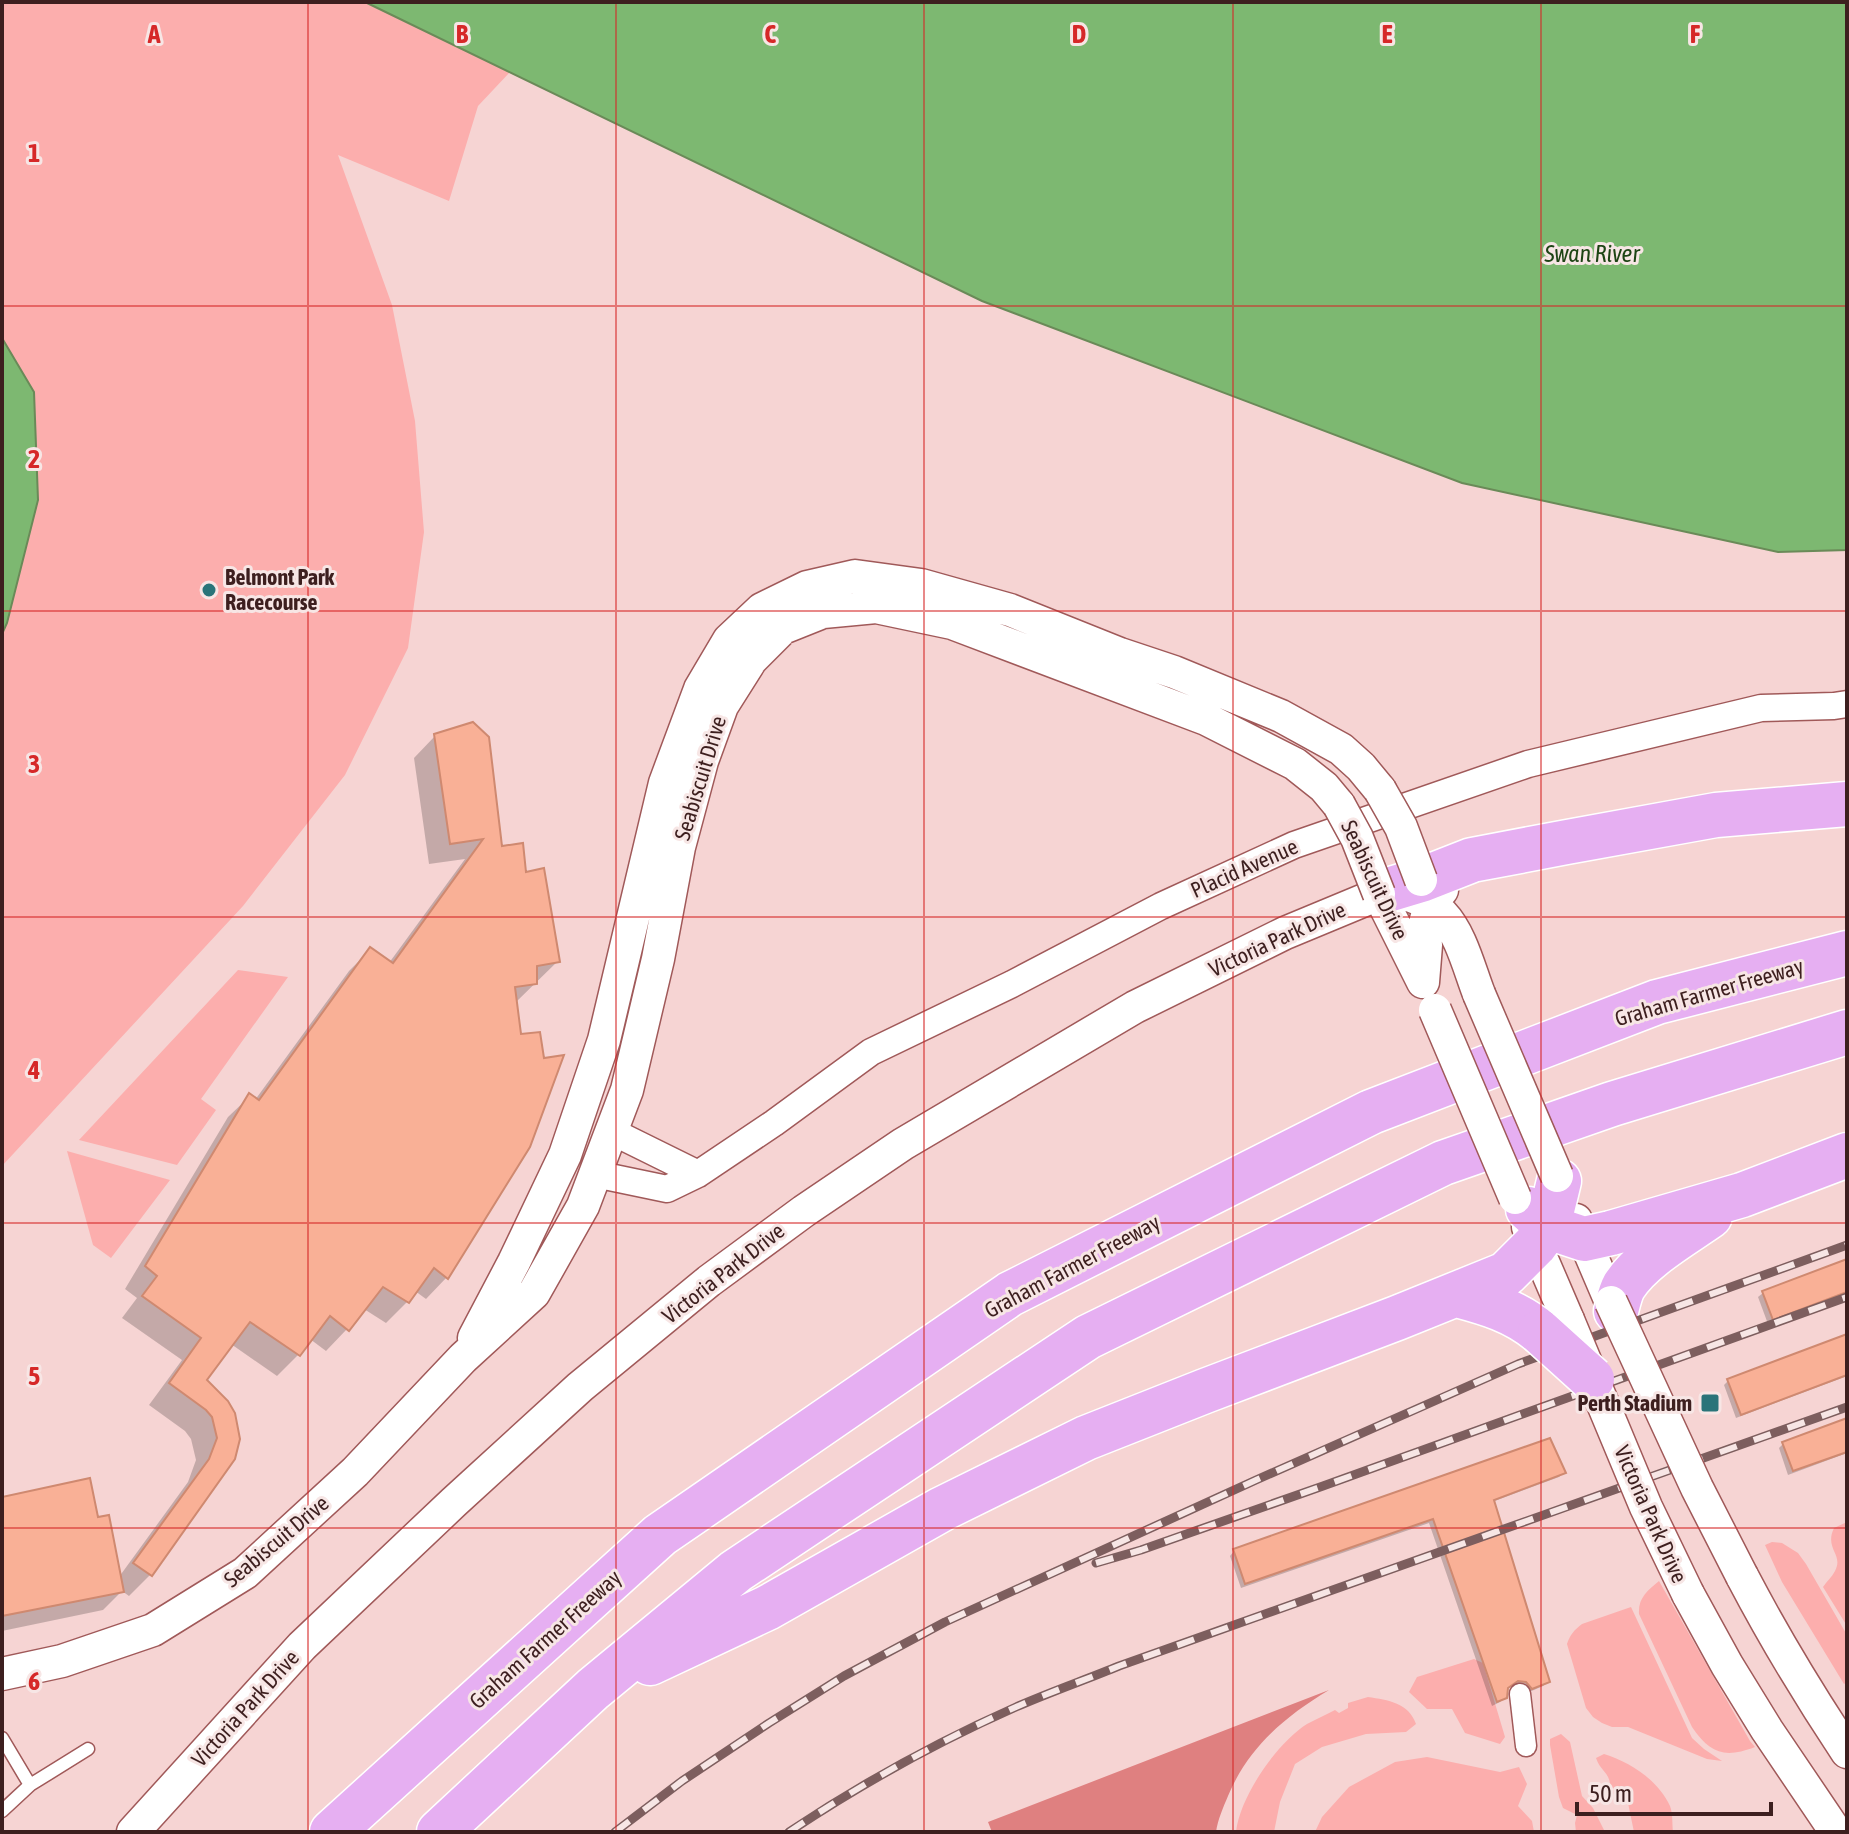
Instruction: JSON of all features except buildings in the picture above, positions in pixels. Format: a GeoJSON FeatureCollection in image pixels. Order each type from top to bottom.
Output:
{"type":"FeatureCollection","features":[{"type":"Feature","properties":{"kind":"highway"},"geometry":{"type":"LineString","coordinates":[[1405,892],[1472,860],[1716,815],[1847,804]]}},
{"type":"Feature","properties":{"kind":"highway","name":"Graham Farmer Freeway"},"geometry":{"type":"LineString","coordinates":[[332,1832],[660,1535],[1010,1294],[1371,1112],[1657,1002],[1847,953]]}},
{"type":"Feature","properties":{"kind":"highway"},"geometry":{"type":"LineString","coordinates":[[439,1832],[593,1689],[736,1571],[1088,1337],[1443,1163],[1612,1104],[1847,1032]]}},
{"type":"Feature","properties":{"kind":"highway"},"geometry":{"type":"LineString","coordinates":[[593,1689],[767,1608],[942,1509],[1086,1438],[1457,1295],[1506,1274],[1556,1237],[1611,1233],[1742,1195],[1847,1155]]}},
{"type":"Feature","properties":{"kind":"highway"},"geometry":{"type":"LineString","coordinates":[[1556,1237],[1559,1181]]}},
{"type":"Feature","properties":{"kind":"highway"},"geometry":{"type":"LineString","coordinates":[[1616,1304],[1624,1287],[1640,1267],[1742,1195]]}},
{"type":"Feature","properties":{"kind":"highway"},"geometry":{"type":"LineString","coordinates":[[1515,1198],[1556,1237]]}},
{"type":"Feature","properties":{"kind":"highway"},"geometry":{"type":"LineString","coordinates":[[1457,1295],[1498,1306],[1529,1322],[1554,1326],[1592,1379]]}},
{"type":"Feature","properties":{"kind":"street","name":"Seabiscuit Drive"},"geometry":{"type":"LineString","coordinates":[[463,1358],[514,1262],[565,1155],[604,1040],[665,783],[700,689],[729,640],[762,609],[807,587],[855,576],[921,585],[1010,610],[1281,716],[1341,749],[1380,790],[1401,827],[1405,892],[1429,996]]}},
{"type":"Feature","properties":{"kind":"street","name":"Seabiscuit Drive"},"geometry":{"type":"LineString","coordinates":[[2,1674],[62,1661],[153,1630],[245,1573],[355,1472],[463,1358],[534,1293],[583,1206],[627,1090],[658,959],[679,847],[702,761],[722,706],[751,660],[783,628],[823,612],[876,607],[952,623],[1206,719],[1295,764],[1324,787],[1339,805],[1357,838],[1405,892]]}},
{"type":"Feature","properties":{"kind":"street","name":"Placid Avenue"},"geometry":{"type":"LineString","coordinates":[[595,1174],[667,1189],[698,1174],[774,1123],[871,1052],[1012,984],[1161,906],[1294,845],[1528,764],[1761,708],[1847,704]]}},
{"type":"Feature","properties":{"kind":"street"},"geometry":{"type":"LineString","coordinates":[[1405,892],[1442,914],[1456,936],[1559,1181]]}},
{"type":"Feature","properties":{"kind":"street"},"geometry":{"type":"LineString","coordinates":[[1405,892],[1424,927],[1429,996],[1515,1198]]}},
{"type":"Feature","properties":{"kind":"street","name":"Victoria Park Drive"},"geometry":{"type":"LineString","coordinates":[[133,1832],[302,1646],[580,1387],[709,1281],[903,1144],[1122,1014],[1285,933],[1405,892]]}},
{"type":"Feature","properties":{"kind":"street"},"geometry":{"type":"LineString","coordinates":[[611,1131],[698,1174]]}},
{"type":"Feature","properties":{"kind":"street"},"geometry":{"type":"LineString","coordinates":[[1556,1237],[1616,1304],[1697,1488],[1742,1576],[1773,1634],[1847,1752]]}},
{"type":"Feature","properties":{"kind":"street"},"geometry":{"type":"LineString","coordinates":[[1554,1326],[1556,1237]]}},
{"type":"Feature","properties":{"kind":"street","name":"Victoria Park Drive"},"geometry":{"type":"LineString","coordinates":[[1592,1379],[1646,1507],[1688,1594],[1767,1730],[1836,1832]]}},
{"type":"Feature","properties":{"kind":"street"},"geometry":{"type":"LineString","coordinates":[[1520,1694],[1526,1746]]}},
{"type":"Feature","properties":{"kind":"lane"},"geometry":{"type":"LineString","coordinates":[[2,1738],[30,1785]]}},
{"type":"Feature","properties":{"kind":"lane"},"geometry":{"type":"LineString","coordinates":[[2,1811],[30,1785],[88,1749]]}},
{"type":"Feature","properties":{"kind":"shaded area","name":"Belmont Park Racecourse"},"geometry":{"type":"Polygon","coordinates":[[[2,2],[365,2],[510,72],[478,106],[449,201],[338,155],[392,305],[415,421],[424,532],[408,648],[345,775],[243,906],[2,1166],[2,2]]]}},
{"type":"Feature","properties":{"kind":"shaded area"},"geometry":{"type":"Polygon","coordinates":[[[238,970],[288,977],[201,1099],[216,1110],[177,1165],[79,1140],[238,970]]]}},
{"type":"Feature","properties":{"kind":"shaded area"},"geometry":{"type":"Polygon","coordinates":[[[67,1151],[170,1180],[111,1258],[93,1245],[67,1151]]]}},
{"type":"Feature","properties":{"kind":"shaded area"},"geometry":{"type":"Polygon","coordinates":[[[1847,1522],[1847,1626],[1823,1587],[1837,1565],[1831,1541],[1834,1528],[1847,1522]]]}},
{"type":"Feature","properties":{"kind":"shaded area"},"geometry":{"type":"Polygon","coordinates":[[[1782,1543],[1798,1553],[1847,1635],[1847,1682],[1844,1684],[1782,1582],[1765,1545],[1782,1543]]]}},
{"type":"Feature","properties":{"kind":"shaded area"},"geometry":{"type":"Polygon","coordinates":[[[1659,1581],[1755,1747],[1735,1753],[1719,1751],[1705,1743],[1692,1727],[1639,1614],[1642,1599],[1659,1581]]]}},
{"type":"Feature","properties":{"kind":"shaded area"},"geometry":{"type":"Polygon","coordinates":[[[1631,1607],[1692,1738],[1722,1761],[1707,1759],[1628,1727],[1612,1727],[1593,1717],[1586,1708],[1568,1641],[1582,1624],[1631,1607]]]}},
{"type":"Feature","properties":{"kind":"shaded area"},"geometry":{"type":"Polygon","coordinates":[[[1474,1659],[1483,1663],[1505,1737],[1500,1744],[1465,1733],[1452,1709],[1427,1709],[1409,1692],[1417,1677],[1474,1659]]]}},
{"type":"Feature","properties":{"kind":"shaded area"},"geometry":{"type":"Polygon","coordinates":[[[1329,1690],[1297,1711],[1257,1748],[1236,1779],[1216,1832],[992,1832],[988,1822],[1329,1690]]]}},
{"type":"Feature","properties":{"kind":"shaded area"},"geometry":{"type":"Polygon","coordinates":[[[1368,1697],[1403,1707],[1416,1724],[1406,1732],[1366,1734],[1322,1747],[1295,1764],[1280,1802],[1274,1832],[1236,1832],[1252,1787],[1284,1744],[1307,1724],[1335,1710],[1339,1713],[1348,1708],[1348,1703],[1368,1697]]]}},
{"type":"Feature","properties":{"kind":"shaded area"},"geometry":{"type":"Polygon","coordinates":[[[1561,1734],[1570,1742],[1582,1796],[1593,1808],[1605,1832],[1576,1832],[1577,1815],[1563,1808],[1550,1745],[1550,1739],[1561,1734]]]}},
{"type":"Feature","properties":{"kind":"shaded area"},"geometry":{"type":"Polygon","coordinates":[[[1604,1754],[1624,1762],[1651,1780],[1670,1806],[1673,1832],[1634,1832],[1628,1803],[1610,1792],[1608,1776],[1596,1758],[1604,1754]]]}},
{"type":"Feature","properties":{"kind":"shaded area"},"geometry":{"type":"Polygon","coordinates":[[[1427,1757],[1500,1772],[1519,1767],[1527,1784],[1518,1806],[1532,1821],[1534,1832],[1315,1832],[1322,1817],[1349,1787],[1395,1762],[1427,1757]]]}},
{"type":"Feature","properties":{"kind":"water","name":"Swan River"},"geometry":{"type":"Polygon","coordinates":[[[365,2],[1847,2],[1847,550],[1778,552],[1462,483],[982,301],[365,2]]]}},
{"type":"Feature","properties":{"kind":"water"},"geometry":{"type":"Polygon","coordinates":[[[2,338],[34,392],[38,500],[2,634],[2,338]]]}},
{"type":"Feature","properties":{"kind":"railway"},"geometry":{"type":"LineString","coordinates":[[615,1832],[682,1781],[769,1723],[844,1676],[945,1622],[1518,1364],[1847,1245]]}},
{"type":"Feature","properties":{"kind":"railway"},"geometry":{"type":"LineString","coordinates":[[1096,1563],[1323,1486],[1847,1297]]}},
{"type":"Feature","properties":{"kind":"railway"},"geometry":{"type":"LineString","coordinates":[[789,1832],[900,1765],[987,1720],[1042,1696],[1847,1407]]}},
{"type":"Feature","properties":{"kind":"place","name":"Belmont Park Racecourse"},"geometry":{"type":"Point","coordinates":[209,590]}},
{"type":"Feature","properties":{"kind":"place","name":"Perth Stadium"},"geometry":{"type":"Point","coordinates":[1710,1403]}}]}
